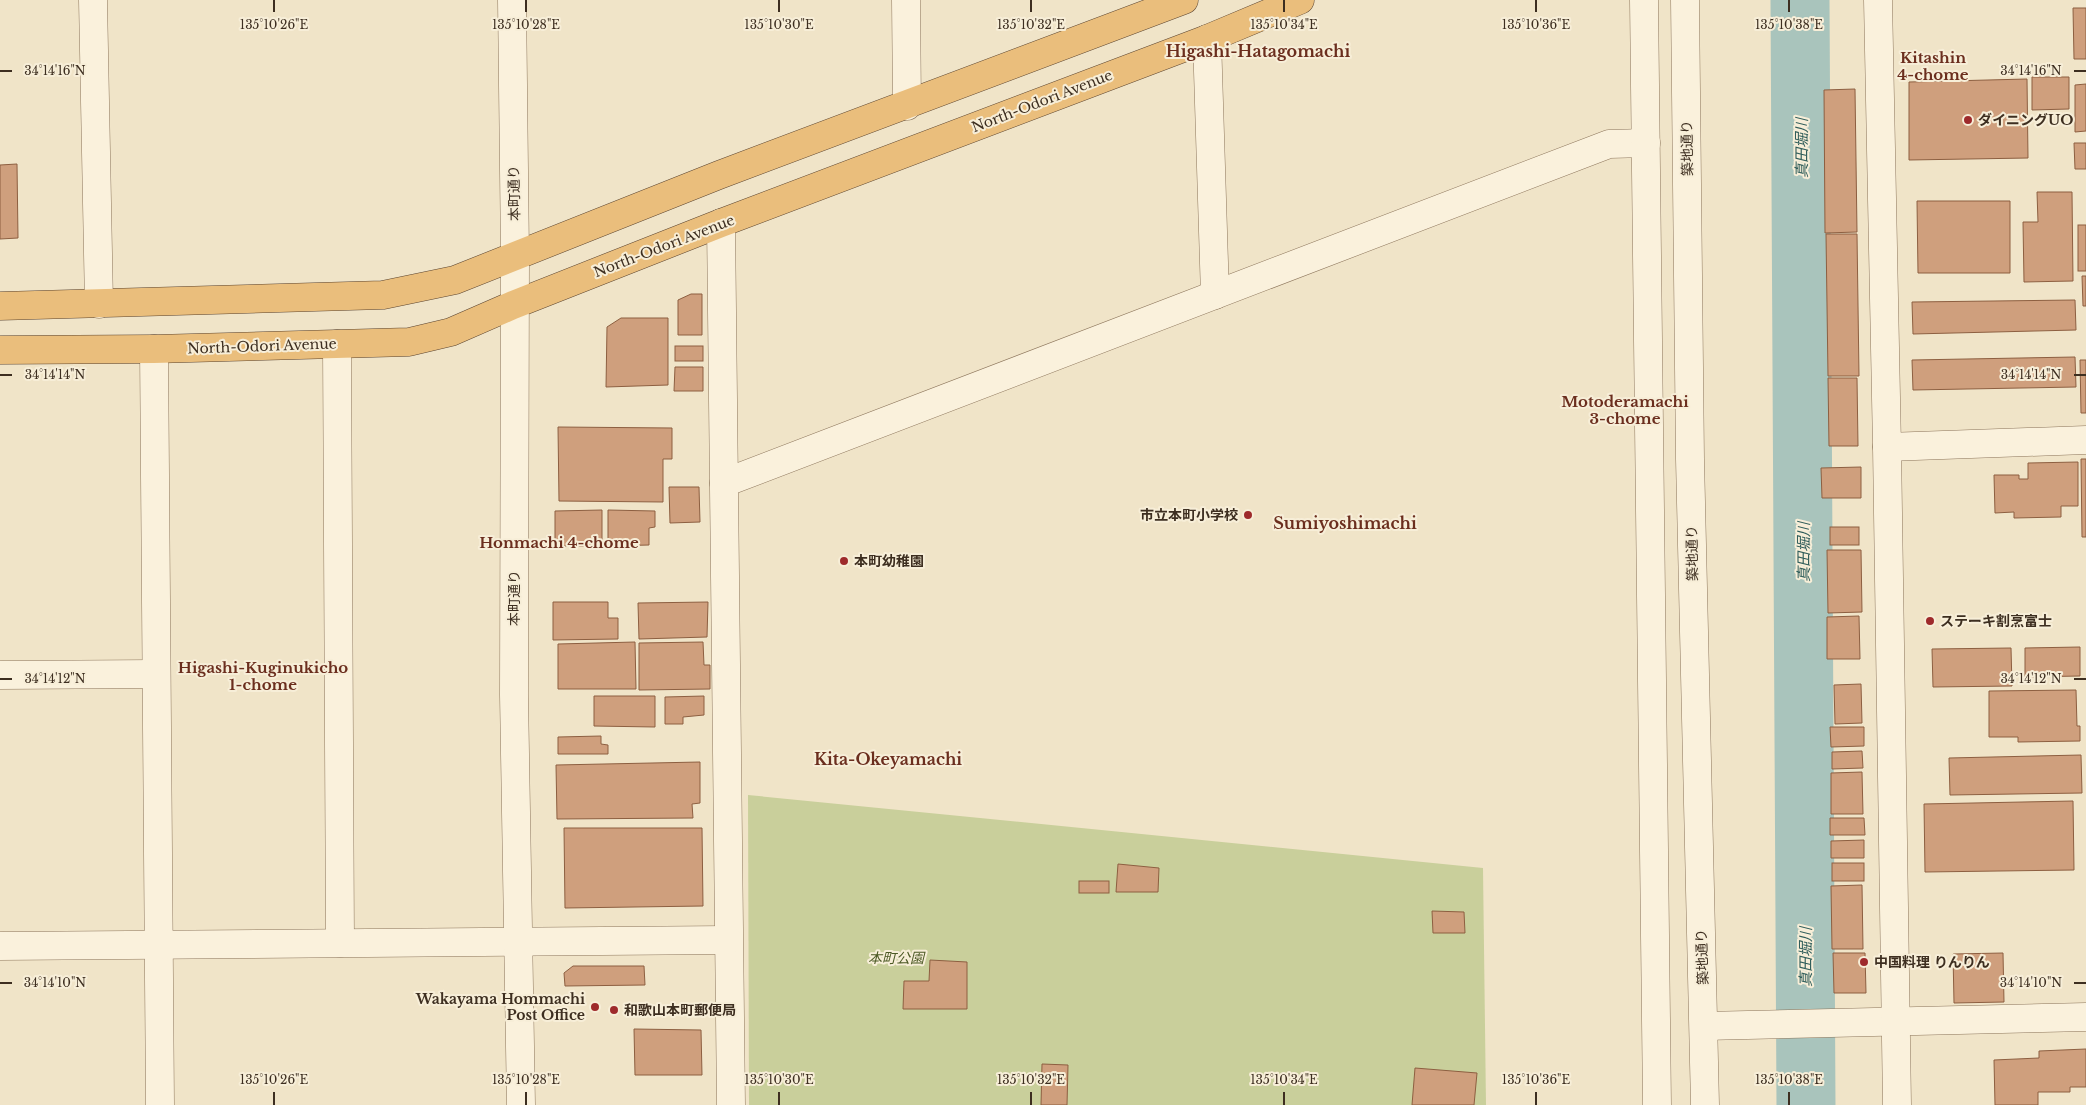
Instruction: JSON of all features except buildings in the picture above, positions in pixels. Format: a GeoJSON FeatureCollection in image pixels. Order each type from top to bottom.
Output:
{"type":"FeatureCollection","features":[{"type":"Feature","properties":{"kind":"highway"},"geometry":{"type":"LineString","coordinates":[[0,306],[383,295],[455,280],[719,175],[907,106],[1184,0]]}},
{"type":"Feature","properties":{"kind":"highway","name":"North-Odori Avenue"},"geometry":{"type":"LineString","coordinates":[[0,350],[154,349],[409,342],[451,332],[514,304],[721,223],[1207,39],[1300,0]]}},
{"type":"Feature","properties":{"kind":"street"},"geometry":{"type":"LineString","coordinates":[[93,0],[99,304]]}},
{"type":"Feature","properties":{"kind":"street","name":"本町通り"},"geometry":{"type":"LineString","coordinates":[[512,0],[515,255],[514,695],[521,1105]]}},
{"type":"Feature","properties":{"kind":"street"},"geometry":{"type":"LineString","coordinates":[[906,0],[907,106]]}},
{"type":"Feature","properties":{"kind":"street"},"geometry":{"type":"LineString","coordinates":[[1644,0],[1657,1105]]}},
{"type":"Feature","properties":{"kind":"street","name":"築地通り"},"geometry":{"type":"LineString","coordinates":[[1685,0],[1690,459],[1705,1105]]}},
{"type":"Feature","properties":{"kind":"street"},"geometry":{"type":"LineString","coordinates":[[1878,0],[1887,447],[1894,1021],[1897,1105]]}},
{"type":"Feature","properties":{"kind":"street"},"geometry":{"type":"LineString","coordinates":[[1207,39],[1215,295]]}},
{"type":"Feature","properties":{"kind":"street"},"geometry":{"type":"LineString","coordinates":[[724,483],[1609,144],[1646,142]]}},
{"type":"Feature","properties":{"kind":"street"},"geometry":{"type":"LineString","coordinates":[[721,223],[731,1105]]}},
{"type":"Feature","properties":{"kind":"street"},"geometry":{"type":"LineString","coordinates":[[337,344],[340,943]]}},
{"type":"Feature","properties":{"kind":"street"},"geometry":{"type":"LineString","coordinates":[[154,349],[160,1105]]}},
{"type":"Feature","properties":{"kind":"street"},"geometry":{"type":"LineString","coordinates":[[1887,447],[2086,440]]}},
{"type":"Feature","properties":{"kind":"street"},"geometry":{"type":"LineString","coordinates":[[0,675],[156,674]]}},
{"type":"Feature","properties":{"kind":"street"},"geometry":{"type":"LineString","coordinates":[[0,946],[728,940]]}},
{"type":"Feature","properties":{"kind":"street"},"geometry":{"type":"LineString","coordinates":[[1704,1026],[2086,1017]]}},
{"type":"Feature","properties":{"kind":"green space","name":"本町公園"},"geometry":{"type":"Polygon","coordinates":[[[748,795],[1483,868],[1486,1105],[749,1105],[748,795]]]}},
{"type":"Feature","properties":{"kind":"waterway","name":"真田堀川"},"geometry":{"type":"LineString","coordinates":[[1800,0],[1806,1105]]}},
{"type":"Feature","properties":{"kind":"place","name":"ダイニングUO"},"geometry":{"type":"Point","coordinates":[1968,120]}},
{"type":"Feature","properties":{"kind":"place","name":"市立本町小学校"},"geometry":{"type":"Point","coordinates":[1248,515]}},
{"type":"Feature","properties":{"kind":"place","name":"本町幼稚園"},"geometry":{"type":"Point","coordinates":[844,561]}},
{"type":"Feature","properties":{"kind":"place","name":"ステーキ割烹富士"},"geometry":{"type":"Point","coordinates":[1930,621]}},
{"type":"Feature","properties":{"kind":"place","name":"中国料理 りんりん"},"geometry":{"type":"Point","coordinates":[1864,962]}},
{"type":"Feature","properties":{"kind":"place","name":"Wakayama Hommachi Post Office"},"geometry":{"type":"Point","coordinates":[595,1007]}},
{"type":"Feature","properties":{"kind":"place","name":"和歌山本町郵便局"},"geometry":{"type":"Point","coordinates":[614,1010]}},
{"type":"Feature","properties":{"kind":"district","name":"Higashi-Hatagomachi"},"geometry":{"type":"Point","coordinates":[1258,51]}},
{"type":"Feature","properties":{"kind":"district","name":"Kitashin 4-chome"},"geometry":{"type":"Point","coordinates":[1933,66]}},
{"type":"Feature","properties":{"kind":"district","name":"Motoderamachi 3-chome"},"geometry":{"type":"Point","coordinates":[1625,410]}},
{"type":"Feature","properties":{"kind":"district","name":"Sumiyoshimachi"},"geometry":{"type":"Point","coordinates":[1345,523]}},
{"type":"Feature","properties":{"kind":"district","name":"Honmachi 4-chome"},"geometry":{"type":"Point","coordinates":[559,542]}},
{"type":"Feature","properties":{"kind":"district","name":"Higashi-Kuginukicho 1-chome"},"geometry":{"type":"Point","coordinates":[263,676]}},
{"type":"Feature","properties":{"kind":"district","name":"Kita-Okeyamachi"},"geometry":{"type":"Point","coordinates":[888,759]}}]}
